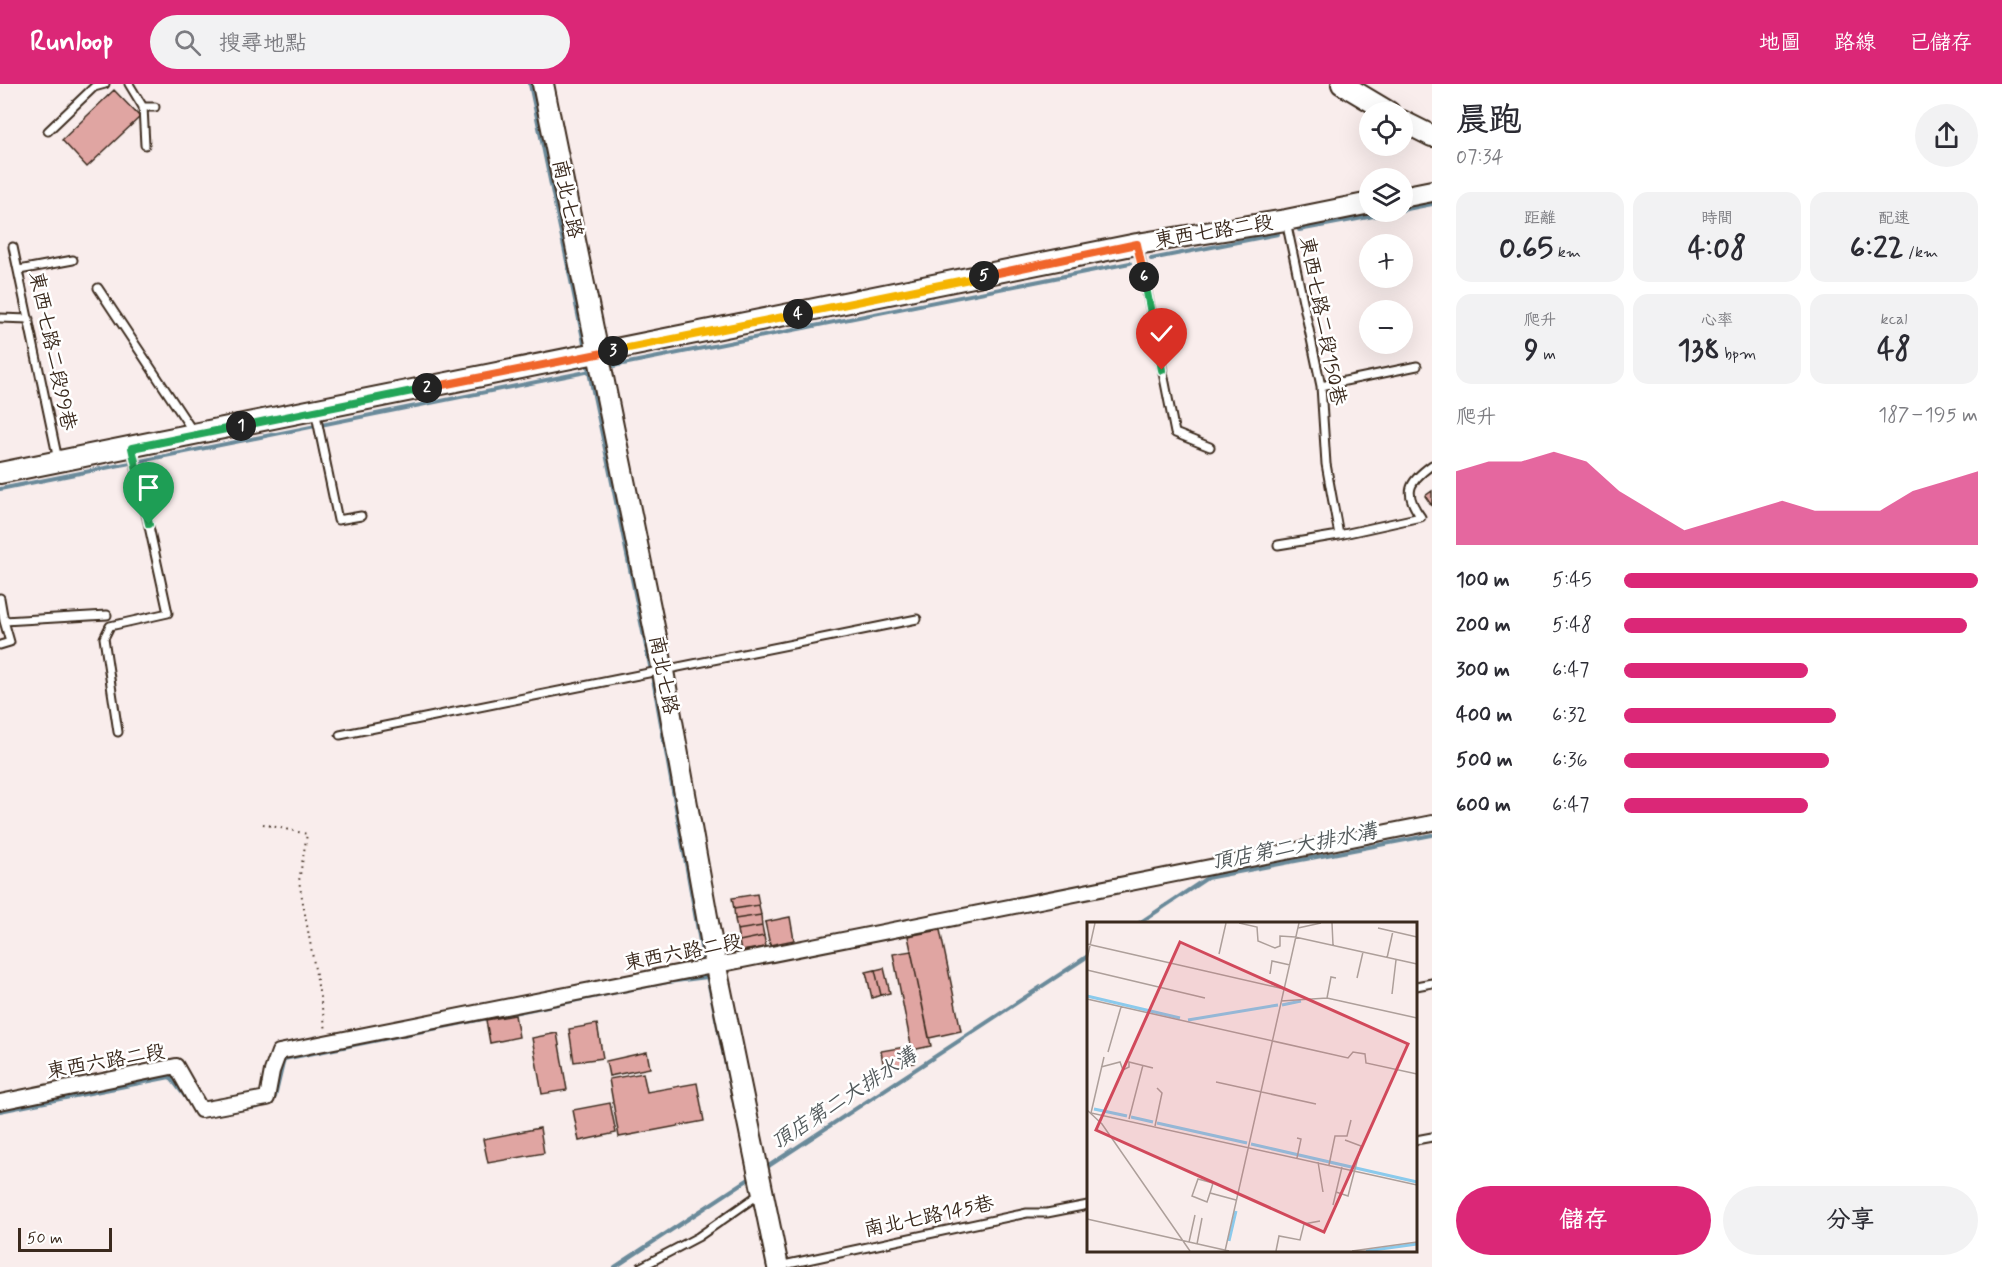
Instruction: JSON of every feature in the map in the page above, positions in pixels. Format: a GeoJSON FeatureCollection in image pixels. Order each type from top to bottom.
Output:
{"type":"FeatureCollection","features":[{"type":"Feature","properties":{"kind":"street","name":"南北七路"},"geometry":{"type":"LineString","coordinates":[[543,84],[663,671],[716,967],[778,1267]]}},
{"type":"Feature","properties":{"kind":"street"},"geometry":{"type":"LineString","coordinates":[[1342,84],[1372,102]]}},
{"type":"Feature","properties":{"kind":"street"},"geometry":{"type":"LineString","coordinates":[[1413,126],[1432,136]]}},
{"type":"Feature","properties":{"kind":"street"},"geometry":{"type":"LineString","coordinates":[[1413,195],[1432,191]]}},
{"type":"Feature","properties":{"kind":"street","name":"東西七路二段"},"geometry":{"type":"LineString","coordinates":[[0,473],[1137,244],[1286,220],[1359,205]]}},
{"type":"Feature","properties":{"kind":"street","name":"東西六路二段"},"geometry":{"type":"LineString","coordinates":[[0,1102],[176,1066],[201,1110],[267,1098],[279,1052],[1432,823]]}},
{"type":"Feature","properties":{"kind":"lane"},"geometry":{"type":"LineString","coordinates":[[48,131],[94,87],[105,84]]}},
{"type":"Feature","properties":{"kind":"lane"},"geometry":{"type":"LineString","coordinates":[[129,84],[143,107],[144,146]]}},
{"type":"Feature","properties":{"kind":"lane"},"geometry":{"type":"LineString","coordinates":[[143,107],[155,107]]}},
{"type":"Feature","properties":{"kind":"lane","name":"東西七路二段150巷"},"geometry":{"type":"LineString","coordinates":[[1286,220],[1321,386],[1326,464],[1339,535]]}},
{"type":"Feature","properties":{"kind":"lane"},"geometry":{"type":"LineString","coordinates":[[1137,244],[1175,433],[1210,447]]}},
{"type":"Feature","properties":{"kind":"lane","name":"東西七路二段99巷"},"geometry":{"type":"LineString","coordinates":[[13,247],[58,462]]}},
{"type":"Feature","properties":{"kind":"lane"},"geometry":{"type":"LineString","coordinates":[[18,270],[73,260]]}},
{"type":"Feature","properties":{"kind":"lane"},"geometry":{"type":"LineString","coordinates":[[98,288],[196,435]]}},
{"type":"Feature","properties":{"kind":"lane"},"geometry":{"type":"LineString","coordinates":[[0,318],[29,320]]}},
{"type":"Feature","properties":{"kind":"lane"},"geometry":{"type":"LineString","coordinates":[[1321,386],[1418,366]]}},
{"type":"Feature","properties":{"kind":"lane"},"geometry":{"type":"LineString","coordinates":[[315,411],[338,520],[361,516]]}},
{"type":"Feature","properties":{"kind":"lane"},"geometry":{"type":"LineString","coordinates":[[118,732],[104,638],[110,626],[168,613],[132,448]]}},
{"type":"Feature","properties":{"kind":"lane"},"geometry":{"type":"LineString","coordinates":[[1278,545],[1339,535],[1421,517],[1411,503],[1409,492],[1418,475],[1432,465]]}},
{"type":"Feature","properties":{"kind":"lane"},"geometry":{"type":"LineString","coordinates":[[0,598],[10,642],[0,645]]}},
{"type":"Feature","properties":{"kind":"lane"},"geometry":{"type":"LineString","coordinates":[[4,621],[107,615]]}},
{"type":"Feature","properties":{"kind":"lane"},"geometry":{"type":"LineString","coordinates":[[340,735],[917,619]]}},
{"type":"Feature","properties":{"kind":"lane"},"geometry":{"type":"LineString","coordinates":[[1417,986],[1432,983]]}},
{"type":"Feature","properties":{"kind":"lane"},"geometry":{"type":"LineString","coordinates":[[1417,1140],[1432,1137]]}},
{"type":"Feature","properties":{"kind":"lane"},"geometry":{"type":"LineString","coordinates":[[641,1267],[698,1237],[764,1192]]}},
{"type":"Feature","properties":{"kind":"lane","name":"南北七路145巷"},"geometry":{"type":"LineString","coordinates":[[778,1267],[1027,1213],[1047,1213],[1087,1205]]}},
{"type":"Feature","properties":{"kind":"path"},"geometry":{"type":"LineString","coordinates":[[262,824],[307,834],[299,881],[328,1041]]}},
{"type":"Feature","properties":{"kind":"building"},"geometry":{"type":"Polygon","coordinates":[[[114,90],[140,117],[87,167],[62,140],[114,90]]]}},
{"type":"Feature","properties":{"kind":"building"},"geometry":{"type":"Polygon","coordinates":[[[1432,491],[1432,506],[1425,496],[1432,491]]]}},
{"type":"Feature","properties":{"kind":"building"},"geometry":{"type":"Polygon","coordinates":[[[757,894],[759,905],[734,909],[732,898],[757,894]]]}},
{"type":"Feature","properties":{"kind":"building"},"geometry":{"type":"Polygon","coordinates":[[[759,905],[761,915],[735,919],[734,909],[759,905]]]}},
{"type":"Feature","properties":{"kind":"building"},"geometry":{"type":"Polygon","coordinates":[[[761,915],[762,926],[737,930],[735,919],[761,915]]]}},
{"type":"Feature","properties":{"kind":"building"},"geometry":{"type":"Polygon","coordinates":[[[790,917],[794,940],[770,945],[765,922],[790,917]]]}},
{"type":"Feature","properties":{"kind":"building"},"geometry":{"type":"Polygon","coordinates":[[[762,926],[764,936],[739,941],[737,930],[762,926]]]}},
{"type":"Feature","properties":{"kind":"building"},"geometry":{"type":"Polygon","coordinates":[[[940,930],[961,1031],[929,1038],[908,936],[940,930]]]}},
{"type":"Feature","properties":{"kind":"building"},"geometry":{"type":"Polygon","coordinates":[[[764,936],[766,947],[741,951],[739,941],[764,936]]]}},
{"type":"Feature","properties":{"kind":"building"},"geometry":{"type":"Polygon","coordinates":[[[911,951],[931,1046],[912,1050],[893,954],[911,951]]]}},
{"type":"Feature","properties":{"kind":"building"},"geometry":{"type":"Polygon","coordinates":[[[884,968],[890,993],[881,995],[875,970],[884,968]]]}},
{"type":"Feature","properties":{"kind":"building"},"geometry":{"type":"Polygon","coordinates":[[[875,970],[881,995],[872,998],[866,972],[875,970]]]}},
{"type":"Feature","properties":{"kind":"building"},"geometry":{"type":"Polygon","coordinates":[[[515,1015],[519,1037],[490,1043],[486,1020],[515,1015]]]}},
{"type":"Feature","properties":{"kind":"building"},"geometry":{"type":"Polygon","coordinates":[[[597,1024],[603,1058],[574,1062],[569,1029],[597,1024]]]}},
{"type":"Feature","properties":{"kind":"building"},"geometry":{"type":"Polygon","coordinates":[[[557,1033],[567,1090],[542,1094],[532,1038],[557,1033]]]}},
{"type":"Feature","properties":{"kind":"building"},"geometry":{"type":"Polygon","coordinates":[[[910,1046],[914,1063],[884,1069],[881,1051],[910,1046]]]}},
{"type":"Feature","properties":{"kind":"building"},"geometry":{"type":"Polygon","coordinates":[[[647,1052],[650,1068],[609,1076],[606,1061],[647,1052]]]}},
{"type":"Feature","properties":{"kind":"building"},"geometry":{"type":"Polygon","coordinates":[[[643,1073],[647,1092],[697,1083],[704,1121],[619,1137],[609,1079],[643,1073]]]}},
{"type":"Feature","properties":{"kind":"building"},"geometry":{"type":"Polygon","coordinates":[[[610,1103],[616,1133],[579,1141],[573,1110],[610,1103]]]}},
{"type":"Feature","properties":{"kind":"building"},"geometry":{"type":"Polygon","coordinates":[[[540,1128],[544,1153],[488,1163],[483,1139],[540,1128]]]}},
{"type":"Feature","properties":{"kind":"waterway"},"geometry":{"type":"LineString","coordinates":[[530,84],[585,348]]}},
{"type":"Feature","properties":{"kind":"waterway"},"geometry":{"type":"LineString","coordinates":[[1413,208],[1432,204]]}},
{"type":"Feature","properties":{"kind":"waterway"},"geometry":{"type":"LineString","coordinates":[[1299,230],[1359,219]]}},
{"type":"Feature","properties":{"kind":"waterway"},"geometry":{"type":"LineString","coordinates":[[1151,259],[1278,234]]}},
{"type":"Feature","properties":{"kind":"waterway"},"geometry":{"type":"LineString","coordinates":[[613,366],[1130,263]]}},
{"type":"Feature","properties":{"kind":"waterway"},"geometry":{"type":"LineString","coordinates":[[587,362],[654,685],[704,964]]}},
{"type":"Feature","properties":{"kind":"waterway"},"geometry":{"type":"LineString","coordinates":[[0,489],[591,371]]}},
{"type":"Feature","properties":{"kind":"waterway","name":"頂店第二大排水溝"},"geometry":{"type":"LineString","coordinates":[[1141,922],[1207,878],[1432,835]]}},
{"type":"Feature","properties":{"kind":"waterway","name":"頂店第二大排水溝"},"geometry":{"type":"LineString","coordinates":[[764,1169],[1087,957]]}},
{"type":"Feature","properties":{"kind":"waterway"},"geometry":{"type":"LineString","coordinates":[[706,971],[735,1108]]}},
{"type":"Feature","properties":{"kind":"waterway"},"geometry":{"type":"LineString","coordinates":[[272,1099],[275,1097],[284,1059],[668,982],[707,977]]}},
{"type":"Feature","properties":{"kind":"waterway"},"geometry":{"type":"LineString","coordinates":[[0,1111],[170,1077],[194,1108]]}},
{"type":"Feature","properties":{"kind":"waterway"},"geometry":{"type":"LineString","coordinates":[[241,1109],[263,1105]]}},
{"type":"Feature","properties":{"kind":"waterway","name":"頂店第二大排水溝"},"geometry":{"type":"LineString","coordinates":[[615,1267],[752,1177]]}},
{"type":"Feature","properties":{"kind":"waterway"},"geometry":{"type":"LineString","coordinates":[[766,1256],[768,1267]]}},
{"type":"Feature","properties":{"kind":"route"},"geometry":{"type":"LineString","coordinates":[[149,524],[132,448],[1137,244],[1162,370]]}}]}
